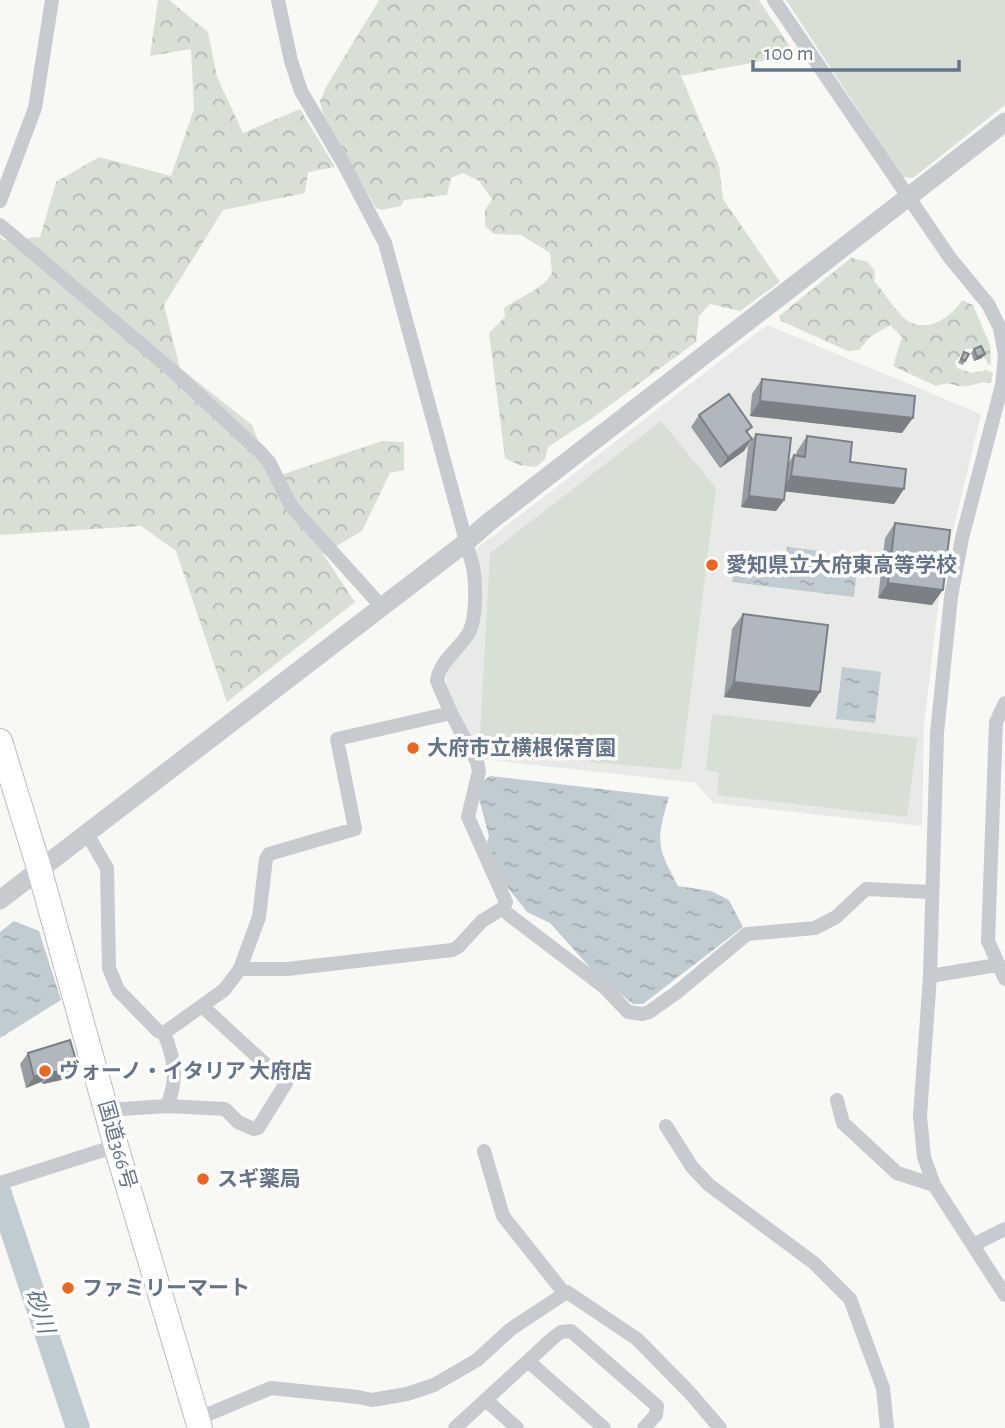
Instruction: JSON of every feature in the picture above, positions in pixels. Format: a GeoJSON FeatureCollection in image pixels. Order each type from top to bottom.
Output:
{"type":"FeatureCollection","features":[{"type":"Feature","properties":{"kind":"highway","name":"国道366号"},"geometry":{"type":"LineString","coordinates":[[0,741],[198,1423]]}},
{"type":"Feature","properties":{"kind":"street"},"geometry":{"type":"LineString","coordinates":[[0,201],[35,108],[52,0]]}},
{"type":"Feature","properties":{"kind":"street"},"geometry":{"type":"LineString","coordinates":[[240,969],[287,969],[452,950],[482,921],[503,908],[506,902],[468,817],[479,771],[477,762],[451,713],[438,681],[442,667],[471,629],[476,582],[385,243],[346,168],[301,91],[291,61],[278,0]]}},
{"type":"Feature","properties":{"kind":"street"},"geometry":{"type":"LineString","coordinates":[[774,0],[950,258],[988,304],[1000,328],[1005,356],[1002,385],[962,538],[951,597],[937,733],[930,976],[920,1116],[924,1157],[934,1185],[1005,1295]]}},
{"type":"Feature","properties":{"kind":"street"},"geometry":{"type":"LineString","coordinates":[[0,900],[466,543],[521,497],[1005,122]]}},
{"type":"Feature","properties":{"kind":"street"},"geometry":{"type":"LineString","coordinates":[[0,225],[174,372],[260,452],[269,462],[291,506],[382,607]]}},
{"type":"Feature","properties":{"kind":"street"},"geometry":{"type":"LineString","coordinates":[[1005,703],[996,722],[1000,768],[988,941],[1005,979]]}},
{"type":"Feature","properties":{"kind":"street"},"geometry":{"type":"LineString","coordinates":[[164,1033],[224,990],[240,969],[259,917],[266,859],[270,854],[355,829],[337,739],[451,713]]}},
{"type":"Feature","properties":{"kind":"street"},"geometry":{"type":"LineString","coordinates":[[87,834],[107,868],[108,968],[118,990],[158,1031],[164,1033],[171,1050],[175,1078],[167,1106]]}},
{"type":"Feature","properties":{"kind":"street"},"geometry":{"type":"LineString","coordinates":[[503,908],[604,987],[628,1012],[634,1014],[649,1012],[676,993],[747,934],[815,928],[836,917],[866,889],[931,892]]}},
{"type":"Feature","properties":{"kind":"street"},"geometry":{"type":"LineString","coordinates":[[930,976],[997,965]]}},
{"type":"Feature","properties":{"kind":"street"},"geometry":{"type":"LineString","coordinates":[[107,1110],[167,1106],[225,1109],[238,1122],[254,1129],[258,1128],[286,1083],[202,1006]]}},
{"type":"Feature","properties":{"kind":"street"},"geometry":{"type":"LineString","coordinates":[[836,1100],[844,1123],[897,1173],[934,1185]]}},
{"type":"Feature","properties":{"kind":"street"},"geometry":{"type":"LineString","coordinates":[[666,1126],[692,1167],[709,1185],[814,1263],[850,1299],[883,1388],[887,1428]]}},
{"type":"Feature","properties":{"kind":"street"},"geometry":{"type":"LineString","coordinates":[[5,1181],[116,1146]]}},
{"type":"Feature","properties":{"kind":"street"},"geometry":{"type":"LineString","coordinates":[[484,1151],[503,1216],[565,1294]]}},
{"type":"Feature","properties":{"kind":"street"},"geometry":{"type":"LineString","coordinates":[[974,1245],[1005,1229]]}},
{"type":"Feature","properties":{"kind":"street"},"geometry":{"type":"LineString","coordinates":[[198,1423],[271,1388],[372,1400],[407,1394],[434,1385],[477,1360],[511,1329],[567,1292],[637,1339],[720,1428]]}},
{"type":"Feature","properties":{"kind":"street"},"geometry":{"type":"LineString","coordinates":[[455,1428],[561,1332],[571,1331],[657,1406],[656,1415],[644,1428]]}},
{"type":"Feature","properties":{"kind":"street"},"geometry":{"type":"LineString","coordinates":[[528,1361],[604,1428]]}},
{"type":"Feature","properties":{"kind":"street"},"geometry":{"type":"LineString","coordinates":[[486,1400],[517,1428]]}},
{"type":"Feature","properties":{"kind":"shaded area","name":"愛知県立大府東高等学校"},"geometry":{"type":"Polygon","coordinates":[[[767,325],[981,414],[941,581],[924,724],[922,826],[713,803],[696,783],[480,759],[445,692],[447,668],[475,632],[482,583],[476,549],[767,325]]]}},
{"type":"Feature","properties":{"kind":"green space"},"geometry":{"type":"Polygon","coordinates":[[[158,0],[169,0],[208,32],[217,77],[243,133],[300,109],[335,167],[308,172],[305,193],[223,210],[164,305],[180,368],[252,425],[272,478],[382,441],[404,442],[404,470],[390,473],[362,531],[323,554],[355,602],[227,702],[176,551],[141,526],[0,535],[0,237],[4,240],[40,237],[56,182],[99,157],[171,176],[194,109],[191,49],[150,56],[158,0]]]}},
{"type":"Feature","properties":{"kind":"green space"},"geometry":{"type":"Polygon","coordinates":[[[379,0],[759,0],[791,48],[789,56],[681,76],[719,166],[723,199],[780,282],[740,311],[710,304],[699,316],[696,342],[548,447],[545,459],[536,467],[519,465],[505,458],[489,333],[505,317],[504,308],[548,279],[552,273],[550,253],[521,235],[494,234],[485,226],[485,210],[492,199],[479,181],[463,173],[451,178],[447,195],[404,200],[401,206],[382,210],[376,208],[324,118],[320,101],[326,87],[379,0]]]}},
{"type":"Feature","properties":{"kind":"green space"},"geometry":{"type":"Polygon","coordinates":[[[786,0],[1005,0],[1005,105],[913,178],[902,177],[786,0]]]}},
{"type":"Feature","properties":{"kind":"green space"},"geometry":{"type":"Polygon","coordinates":[[[851,258],[868,262],[875,271],[874,281],[898,312],[910,322],[918,325],[935,323],[950,314],[962,300],[973,305],[990,345],[991,363],[989,365],[978,348],[966,349],[955,362],[957,368],[972,373],[986,370],[993,373],[991,383],[936,386],[893,366],[902,337],[890,325],[870,337],[859,350],[848,351],[781,321],[779,316],[851,258]]]}},
{"type":"Feature","properties":{"kind":"green space"},"geometry":{"type":"Polygon","coordinates":[[[661,421],[716,488],[681,770],[479,752],[490,553],[661,421]]]}},
{"type":"Feature","properties":{"kind":"green space"},"geometry":{"type":"Polygon","coordinates":[[[712,714],[917,738],[907,817],[717,795],[719,772],[706,770],[712,714]]]}},
{"type":"Feature","properties":{"kind":"water"},"geometry":{"type":"Polygon","coordinates":[[[787,547],[822,551],[820,571],[856,576],[854,597],[732,582],[735,560],[784,566],[787,547]]]}},
{"type":"Feature","properties":{"kind":"water"},"geometry":{"type":"Polygon","coordinates":[[[842,667],[881,672],[875,723],[836,719],[842,667]]]}},
{"type":"Feature","properties":{"kind":"water"},"geometry":{"type":"Polygon","coordinates":[[[490,776],[669,797],[660,843],[665,861],[678,886],[711,891],[729,900],[743,927],[643,1004],[633,1004],[594,972],[550,923],[527,912],[504,883],[487,842],[489,836],[479,799],[484,780],[490,776]]]}},
{"type":"Feature","properties":{"kind":"water"},"geometry":{"type":"Polygon","coordinates":[[[14,921],[39,931],[61,1000],[0,1038],[0,932],[14,921]]]}},
{"type":"Feature","properties":{"kind":"building"},"geometry":{"type":"Polygon","coordinates":[[[981,346],[985,354],[977,357],[974,349],[981,346]]]}},
{"type":"Feature","properties":{"kind":"building"},"geometry":{"type":"Polygon","coordinates":[[[964,352],[969,354],[965,361],[961,359],[964,352]]]}},
{"type":"Feature","properties":{"kind":"building"},"geometry":{"type":"Polygon","coordinates":[[[762,379],[915,396],[913,418],[760,401],[762,379]]]}},
{"type":"Feature","properties":{"kind":"building"},"geometry":{"type":"Polygon","coordinates":[[[729,394],[752,427],[746,431],[752,439],[728,457],[699,415],[729,394]]]}},
{"type":"Feature","properties":{"kind":"building"},"geometry":{"type":"Polygon","coordinates":[[[756,434],[791,438],[784,500],[749,496],[756,434]]]}},
{"type":"Feature","properties":{"kind":"building"},"geometry":{"type":"Polygon","coordinates":[[[807,436],[852,442],[850,462],[906,469],[904,489],[791,476],[794,455],[805,457],[807,436]]]}},
{"type":"Feature","properties":{"kind":"building"},"geometry":{"type":"Polygon","coordinates":[[[895,523],[950,530],[943,590],[888,583],[895,523]]]}},
{"type":"Feature","properties":{"kind":"building"},"geometry":{"type":"Polygon","coordinates":[[[743,614],[828,625],[820,692],[734,682],[743,614]]]}},
{"type":"Feature","properties":{"kind":"building"},"geometry":{"type":"Polygon","coordinates":[[[70,1040],[78,1067],[51,1073],[49,1071],[34,1077],[28,1053],[70,1040]]]}},
{"type":"Feature","properties":{"kind":"waterway","name":"砂川"},"geometry":{"type":"LineString","coordinates":[[0,1194],[78,1428]]}},
{"type":"Feature","properties":{"kind":"place","name":"愛知県立大府東高等学校"},"geometry":{"type":"Point","coordinates":[712,565]}},
{"type":"Feature","properties":{"kind":"place","name":"大府市立横根保育園"},"geometry":{"type":"Point","coordinates":[413,748]}},
{"type":"Feature","properties":{"kind":"place","name":"ヴォーノ・イタリア 大府店"},"geometry":{"type":"Point","coordinates":[45,1071]}},
{"type":"Feature","properties":{"kind":"place","name":"スギ薬局"},"geometry":{"type":"Point","coordinates":[203,1179]}},
{"type":"Feature","properties":{"kind":"place","name":"ファミリーマート"},"geometry":{"type":"Point","coordinates":[68,1288]}}]}
